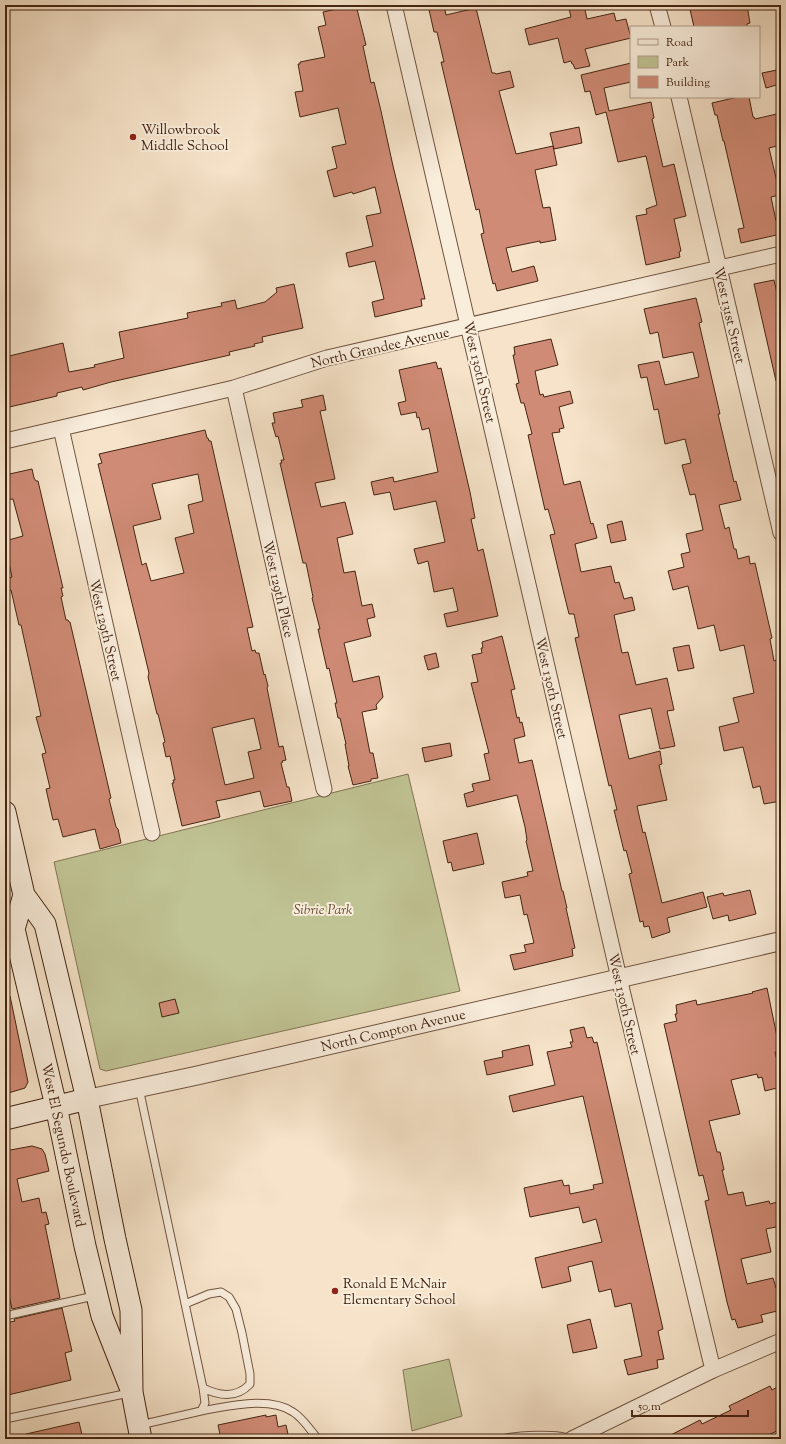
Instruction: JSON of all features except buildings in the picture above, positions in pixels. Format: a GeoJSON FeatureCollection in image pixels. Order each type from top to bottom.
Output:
{"type":"FeatureCollection","features":[{"type":"Feature","properties":{"kind":"main road","name":"West El Segundo Boulevard"},"geometry":{"type":"LineString","coordinates":[[5,812],[24,895],[45,924],[87,1099],[115,1239],[132,1310],[132,1392]]}},
{"type":"Feature","properties":{"kind":"main road","name":"West El Segundo Boulevard"},"geometry":{"type":"LineString","coordinates":[[24,895],[14,929],[56,1106],[102,1316],[132,1392],[140,1432]]}},
{"type":"Feature","properties":{"kind":"main road","name":"North Compton Avenue"},"geometry":{"type":"LineString","coordinates":[[5,1119],[87,1099]]}},
{"type":"Feature","properties":{"kind":"street","name":"West 130th Street"},"geometry":{"type":"LineString","coordinates":[[394,5],[619,978],[713,1370]]}},
{"type":"Feature","properties":{"kind":"street"},"geometry":{"type":"LineString","coordinates":[[657,5],[662,26]]}},
{"type":"Feature","properties":{"kind":"street","name":"West 131st Street"},"geometry":{"type":"LineString","coordinates":[[679,98],[781,532]]}},
{"type":"Feature","properties":{"kind":"street","name":"North Grandee Avenue"},"geometry":{"type":"LineString","coordinates":[[5,441],[234,388],[327,358],[781,254]]}},
{"type":"Feature","properties":{"kind":"street","name":"West 129th Place"},"geometry":{"type":"LineString","coordinates":[[234,388],[324,789]]}},
{"type":"Feature","properties":{"kind":"street","name":"West 129th Street"},"geometry":{"type":"LineString","coordinates":[[61,428],[152,833]]}},
{"type":"Feature","properties":{"kind":"street","name":"North Compton Avenue"},"geometry":{"type":"LineString","coordinates":[[87,1099],[781,941]]}},
{"type":"Feature","properties":{"kind":"street"},"geometry":{"type":"LineString","coordinates":[[572,1439],[713,1370],[781,1340]]}},
{"type":"Feature","properties":{"kind":"lane"},"geometry":{"type":"LineString","coordinates":[[139,1088],[203,1388],[205,1403],[202,1411]]}},
{"type":"Feature","properties":{"kind":"lane"},"geometry":{"type":"LineString","coordinates":[[185,1304],[209,1294],[221,1292],[229,1297],[236,1309],[242,1333],[250,1374],[250,1384],[246,1389],[230,1395],[214,1394],[203,1388]]}},
{"type":"Feature","properties":{"kind":"lane"},"geometry":{"type":"LineString","coordinates":[[5,1316],[97,1295]]}},
{"type":"Feature","properties":{"kind":"lane"},"geometry":{"type":"LineString","coordinates":[[5,1419],[132,1392]]}},
{"type":"Feature","properties":{"kind":"lane"},"geometry":{"type":"LineString","coordinates":[[140,1432],[202,1411],[238,1404],[275,1404],[288,1408],[295,1413],[318,1439]]}},
{"type":"Feature","properties":{"kind":"lane"},"geometry":{"type":"LineString","coordinates":[[502,1439],[510,1437],[558,1436],[572,1439]]}},
{"type":"Feature","properties":{"kind":"green space","name":"Sibrie Park"},"geometry":{"type":"Polygon","coordinates":[[[408,774],[460,991],[106,1071],[100,1069],[54,862],[408,774]]]}},
{"type":"Feature","properties":{"kind":"green space"},"geometry":{"type":"Polygon","coordinates":[[[449,1359],[462,1416],[412,1431],[403,1370],[449,1359]]]}},
{"type":"Feature","properties":{"kind":"place","name":"Willowbrook Middle School"},"geometry":{"type":"Point","coordinates":[133,137]}},
{"type":"Feature","properties":{"kind":"place","name":"Ronald E McNair Elementary School"},"geometry":{"type":"Point","coordinates":[335,1291]}}]}
